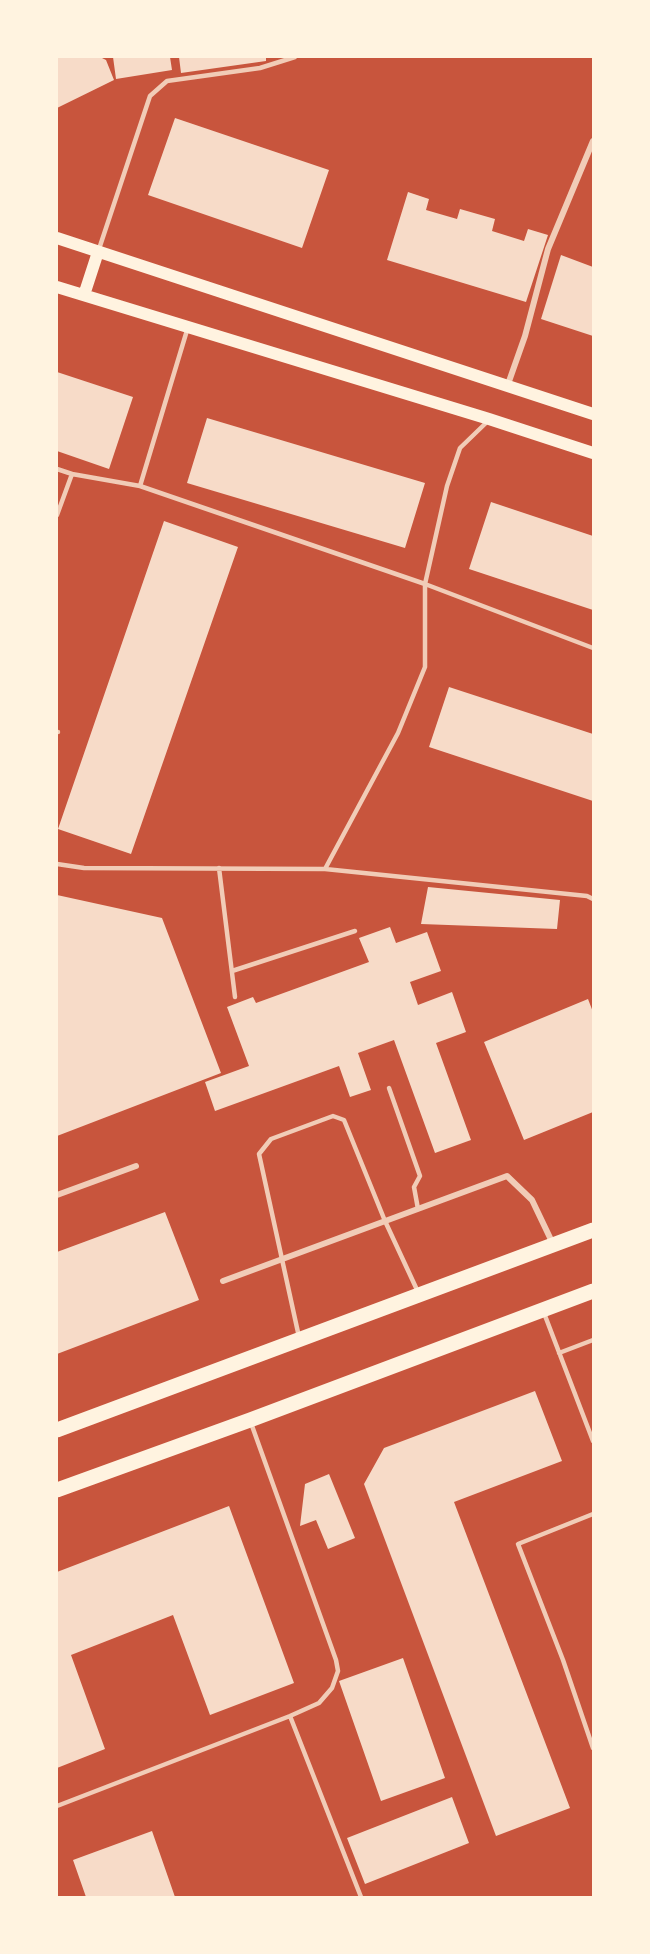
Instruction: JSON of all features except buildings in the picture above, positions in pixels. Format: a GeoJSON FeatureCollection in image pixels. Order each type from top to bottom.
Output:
{"type":"FeatureCollection","features":[{"type":"Feature","properties":{"kind":"main road"},"geometry":{"type":"LineString","coordinates":[[57,238],[593,414]]}},
{"type":"Feature","properties":{"kind":"main road"},"geometry":{"type":"LineString","coordinates":[[84,295],[99,252]]}},
{"type":"Feature","properties":{"kind":"main road"},"geometry":{"type":"LineString","coordinates":[[57,287],[593,453]]}},
{"type":"Feature","properties":{"kind":"main road"},"geometry":{"type":"LineString","coordinates":[[57,1430],[593,1230]]}},
{"type":"Feature","properties":{"kind":"main road"},"geometry":{"type":"LineString","coordinates":[[57,1490],[593,1291]]}},
{"type":"Feature","properties":{"kind":"street"},"geometry":{"type":"LineString","coordinates":[[507,387],[525,336],[548,249],[593,141]]}},
{"type":"Feature","properties":{"kind":"street"},"geometry":{"type":"LineString","coordinates":[[57,1195],[136,1166]]}},
{"type":"Feature","properties":{"kind":"street"},"geometry":{"type":"LineString","coordinates":[[223,1281],[507,1176],[532,1200],[553,1245]]}},
{"type":"Feature","properties":{"kind":"lane"},"geometry":{"type":"LineString","coordinates":[[99,252],[150,96],[167,81],[260,68],[295,57]]}},
{"type":"Feature","properties":{"kind":"lane"},"geometry":{"type":"LineString","coordinates":[[140,486],[188,327]]}},
{"type":"Feature","properties":{"kind":"lane"},"geometry":{"type":"LineString","coordinates":[[325,868],[398,733],[424,667],[425,584],[447,486],[460,447],[489,419]]}},
{"type":"Feature","properties":{"kind":"lane"},"geometry":{"type":"LineString","coordinates":[[57,469],[72,474],[140,486],[425,584],[593,648]]}},
{"type":"Feature","properties":{"kind":"lane"},"geometry":{"type":"LineString","coordinates":[[57,515],[72,474]]}},
{"type":"Feature","properties":{"kind":"lane"},"geometry":{"type":"LineString","coordinates":[[57,864],[84,868],[325,868],[587,896],[593,899]]}},
{"type":"Feature","properties":{"kind":"lane"},"geometry":{"type":"LineString","coordinates":[[219,868],[236,997]]}},
{"type":"Feature","properties":{"kind":"lane"},"geometry":{"type":"LineString","coordinates":[[232,971],[355,931]]}},
{"type":"Feature","properties":{"kind":"lane"},"geometry":{"type":"LineString","coordinates":[[389,1088],[420,1176],[414,1187],[418,1209]]}},
{"type":"Feature","properties":{"kind":"lane"},"geometry":{"type":"LineString","coordinates":[[300,1340],[259,1154],[271,1139],[281,1135],[333,1116],[344,1120],[385,1221],[420,1295]]}},
{"type":"Feature","properties":{"kind":"lane"},"geometry":{"type":"LineString","coordinates":[[543,1311],[593,1441]]}},
{"type":"Feature","properties":{"kind":"lane"},"geometry":{"type":"LineString","coordinates":[[559,1353],[593,1340]]}},
{"type":"Feature","properties":{"kind":"lane"},"geometry":{"type":"LineString","coordinates":[[57,1806],[290,1716],[319,1703],[332,1688],[338,1671],[336,1660],[250,1420]]}},
{"type":"Feature","properties":{"kind":"lane"},"geometry":{"type":"LineString","coordinates":[[593,1514],[518,1544],[563,1660],[593,1748]]}},
{"type":"Feature","properties":{"kind":"lane"},"geometry":{"type":"LineString","coordinates":[[290,1716],[361,1897]]}}]}
